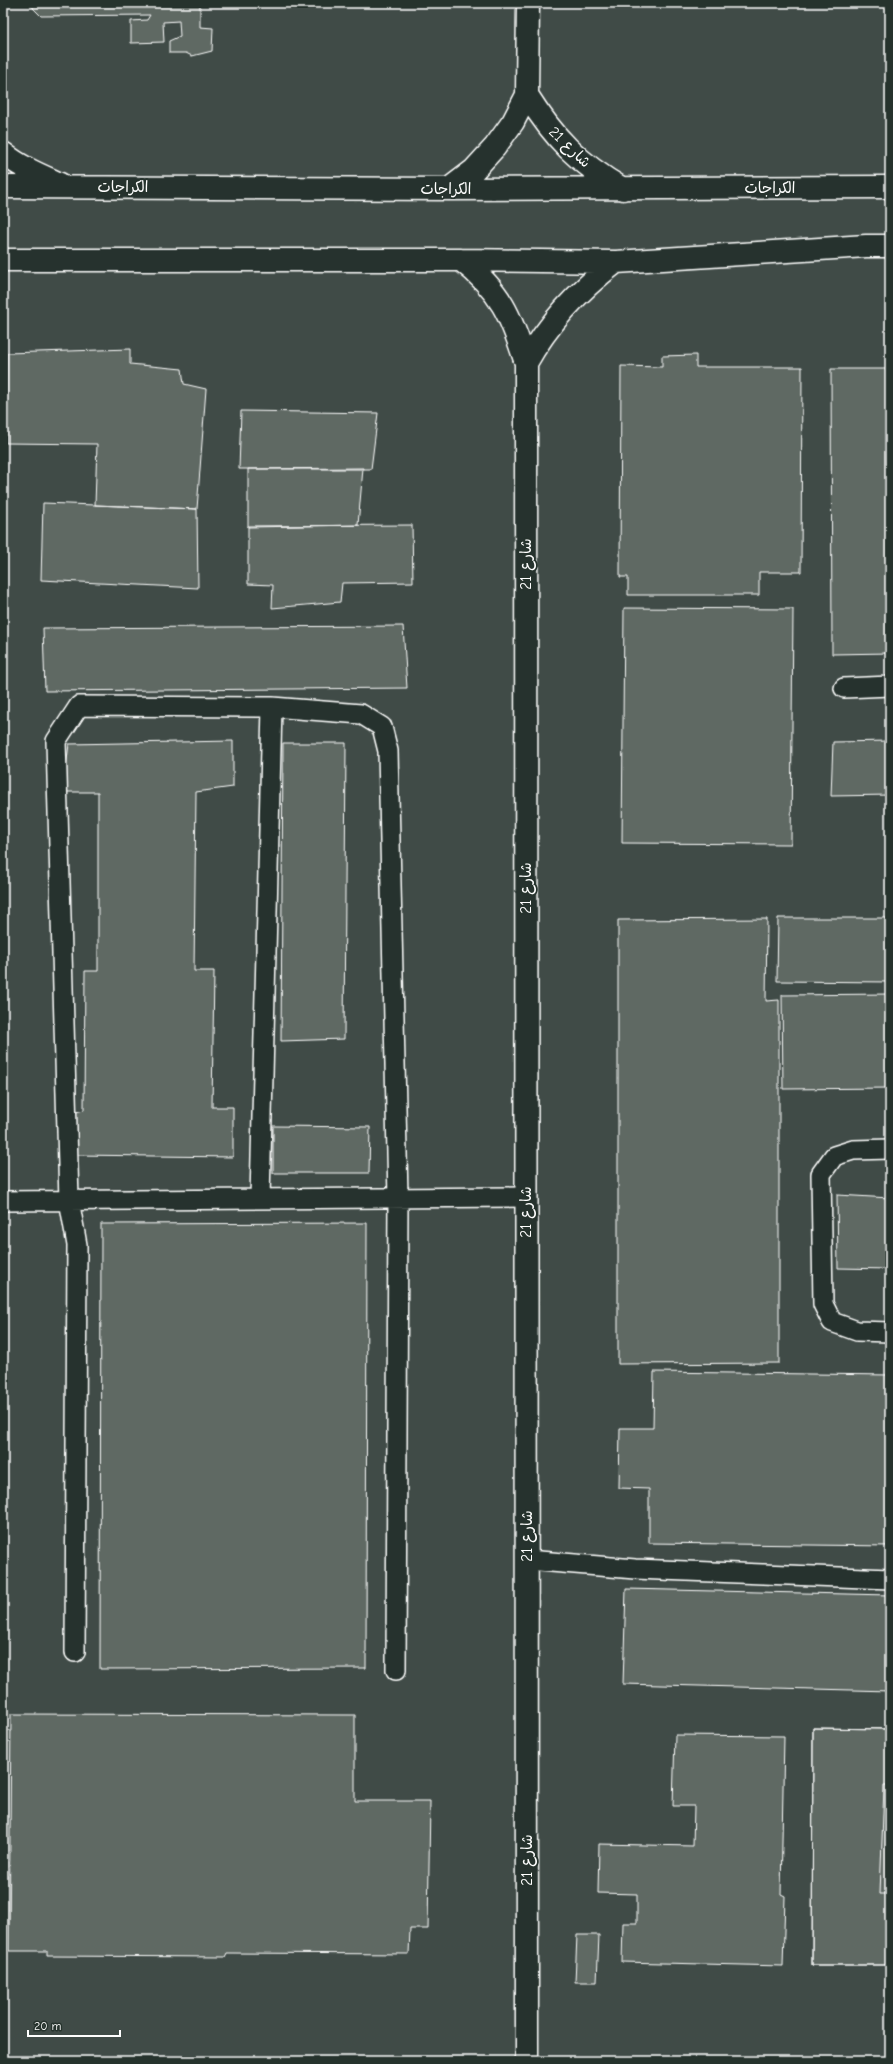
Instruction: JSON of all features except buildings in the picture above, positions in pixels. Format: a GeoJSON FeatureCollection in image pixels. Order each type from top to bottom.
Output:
{"type":"FeatureCollection","features":[{"type":"Feature","properties":{"kind":"street"},"geometry":{"type":"LineString","coordinates":[[449,189],[474,170],[495,148],[513,122],[527,95],[528,3]]}},
{"type":"Feature","properties":{"kind":"street","name":"شارع 21"},"geometry":{"type":"LineString","coordinates":[[527,95],[558,139],[599,175],[623,189]]}},
{"type":"Feature","properties":{"kind":"street"},"geometry":{"type":"LineString","coordinates":[[3,152],[32,172],[67,187]]}},
{"type":"Feature","properties":{"kind":"street","name":"الكراجات"},"geometry":{"type":"LineString","coordinates":[[3,187],[623,189],[890,187]]}},
{"type":"Feature","properties":{"kind":"street"},"geometry":{"type":"LineString","coordinates":[[866,246],[890,254]]}},
{"type":"Feature","properties":{"kind":"street"},"geometry":{"type":"LineString","coordinates":[[8,264],[461,260],[616,262],[866,246],[890,246]]}},
{"type":"Feature","properties":{"kind":"street","name":"شارع 21"},"geometry":{"type":"LineString","coordinates":[[461,260],[490,286],[501,301],[510,318],[526,363],[527,2061]]}},
{"type":"Feature","properties":{"kind":"street","name":"شارع 21"},"geometry":{"type":"LineString","coordinates":[[526,363],[539,340],[573,298],[616,262]]}},
{"type":"Feature","properties":{"kind":"lane"},"geometry":{"type":"LineString","coordinates":[[844,688],[890,686]]}},
{"type":"Feature","properties":{"kind":"lane"},"geometry":{"type":"LineString","coordinates":[[75,1652],[77,1245],[69,1200],[56,741],[79,706],[272,707],[361,714],[382,727],[388,751],[398,1197],[396,1670]]}},
{"type":"Feature","properties":{"kind":"lane"},"geometry":{"type":"LineString","coordinates":[[260,1198],[272,707]]}},
{"type":"Feature","properties":{"kind":"lane"},"geometry":{"type":"LineString","coordinates":[[890,1149],[853,1150],[834,1156],[821,1174],[823,1304],[832,1322],[857,1331],[890,1332]]}},
{"type":"Feature","properties":{"kind":"lane"},"geometry":{"type":"LineString","coordinates":[[3,1200],[526,1197]]}},
{"type":"Feature","properties":{"kind":"lane"},"geometry":{"type":"LineString","coordinates":[[527,1560],[635,1569],[890,1579]]}},
{"type":"Feature","properties":{"kind":"shaded area"},"geometry":{"type":"Polygon","coordinates":[[[3,3],[890,3],[890,2061],[3,2061],[3,3]]]}}]}
